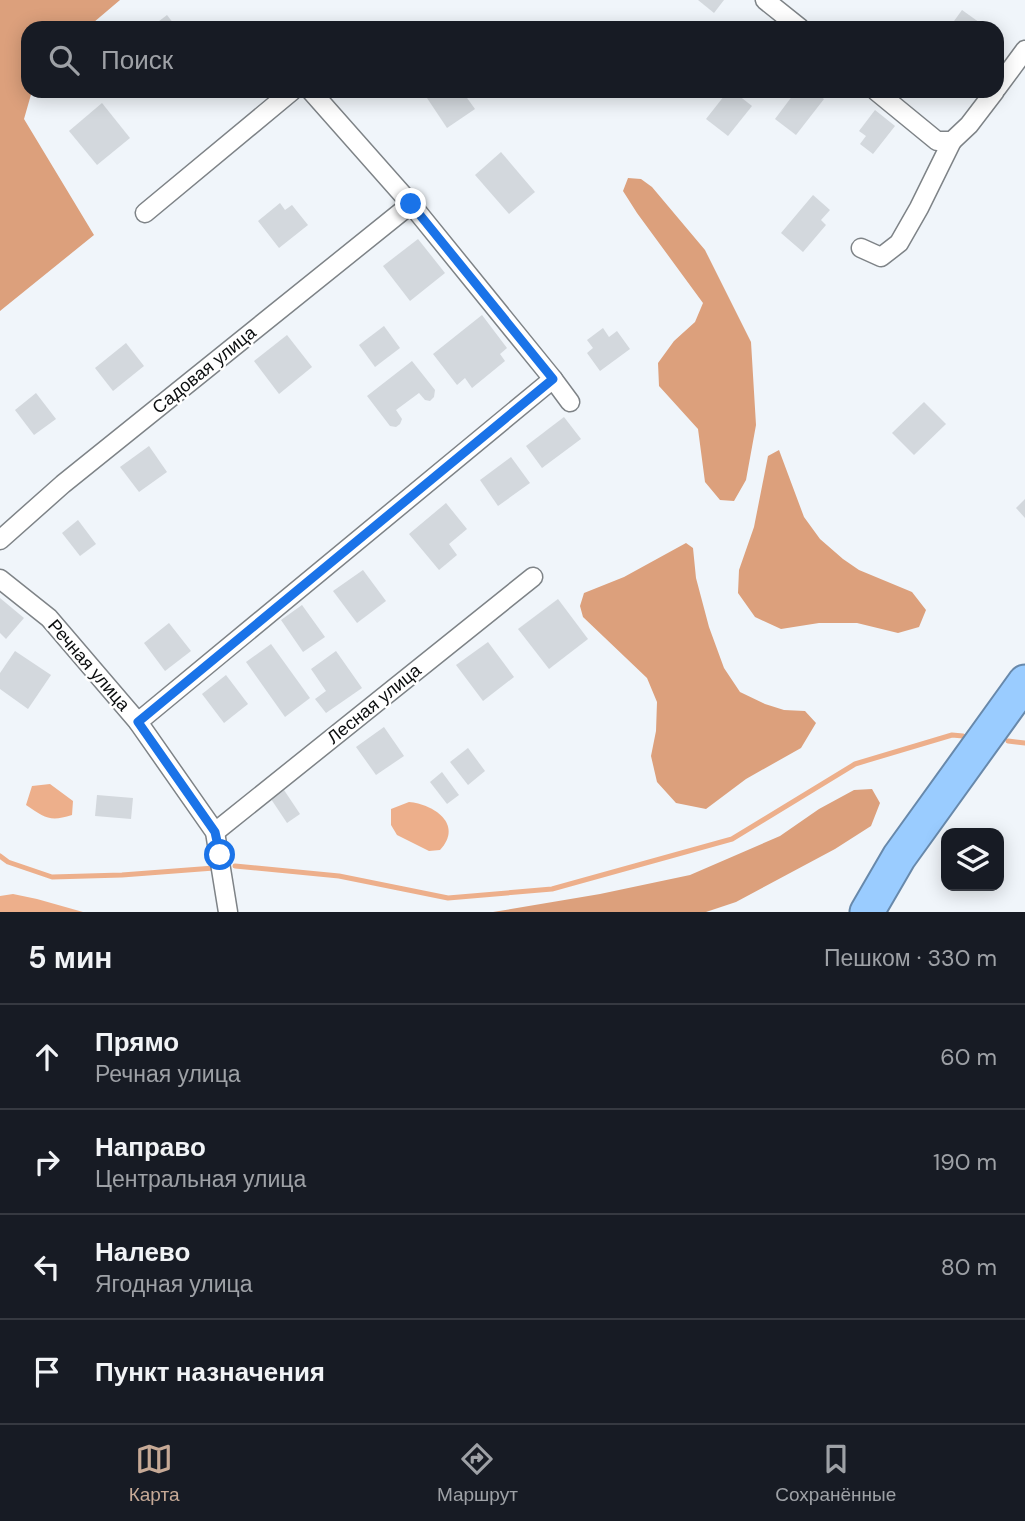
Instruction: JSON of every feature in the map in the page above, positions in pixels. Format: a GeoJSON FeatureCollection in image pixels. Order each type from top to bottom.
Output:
{"type":"FeatureCollection","features":[{"type":"Feature","properties":{"kind":"highway"},"geometry":{"type":"LineString","coordinates":[[867,912],[899,857],[1025,682]]}},
{"type":"Feature","properties":{"kind":"street"},"geometry":{"type":"LineString","coordinates":[[765,0],[791,21]]}},
{"type":"Feature","properties":{"kind":"street"},"geometry":{"type":"LineString","coordinates":[[1004,79],[1025,50]]}},
{"type":"Feature","properties":{"kind":"street"},"geometry":{"type":"LineString","coordinates":[[145,213],[284,98]]}},
{"type":"Feature","properties":{"kind":"street"},"geometry":{"type":"LineString","coordinates":[[317,98],[411,204],[570,402]]}},
{"type":"Feature","properties":{"kind":"street"},"geometry":{"type":"LineString","coordinates":[[885,98],[937,141],[952,141]]}},
{"type":"Feature","properties":{"kind":"street"},"geometry":{"type":"LineString","coordinates":[[861,248],[881,257],[900,243],[952,141],[969,125],[990,98]]}},
{"type":"Feature","properties":{"kind":"street","name":"Садовая улица"},"geometry":{"type":"LineString","coordinates":[[0,540],[63,484],[411,204]]}},
{"type":"Feature","properties":{"kind":"street"},"geometry":{"type":"LineString","coordinates":[[138,722],[553,379]]}},
{"type":"Feature","properties":{"kind":"street","name":"Лесная улица"},"geometry":{"type":"LineString","coordinates":[[215,832],[533,576]]}},
{"type":"Feature","properties":{"kind":"street","name":"Речная улица"},"geometry":{"type":"LineString","coordinates":[[0,579],[49,618],[138,722],[215,832]]}},
{"type":"Feature","properties":{"kind":"street"},"geometry":{"type":"LineString","coordinates":[[215,832],[228,912]]}},
{"type":"Feature","properties":{"kind":"shaded area"},"geometry":{"type":"Polygon","coordinates":[[[0,0],[120,0],[95,21],[21,21],[21,98],[30,98],[24,119],[94,235],[0,311],[0,0]]]}},
{"type":"Feature","properties":{"kind":"shaded area"},"geometry":{"type":"Polygon","coordinates":[[[628,178],[641,179],[652,187],[705,250],[751,342],[756,425],[746,480],[734,501],[720,500],[705,482],[698,429],[659,386],[658,363],[674,341],[695,322],[703,303],[623,191],[628,178]]]}},
{"type":"Feature","properties":{"kind":"shaded area"},"geometry":{"type":"Polygon","coordinates":[[[779,450],[804,517],[820,539],[859,570],[912,592],[926,610],[919,627],[898,633],[857,623],[819,623],[781,629],[755,617],[738,593],[739,570],[754,527],[768,456],[779,450]]]}},
{"type":"Feature","properties":{"kind":"shaded area"},"geometry":{"type":"Polygon","coordinates":[[[686,543],[693,548],[696,578],[709,627],[724,668],[740,692],[784,710],[805,711],[816,723],[801,748],[746,779],[706,809],[676,803],[657,782],[651,756],[656,731],[657,702],[647,678],[583,617],[580,606],[584,593],[624,577],[686,543]]]}},
{"type":"Feature","properties":{"kind":"shaded area"},"geometry":{"type":"Polygon","coordinates":[[[50,784],[73,801],[72,815],[48,818],[26,805],[32,786],[50,784]]]}},
{"type":"Feature","properties":{"kind":"shaded area"},"geometry":{"type":"Polygon","coordinates":[[[872,789],[880,803],[871,826],[835,849],[736,902],[706,912],[493,912],[690,875],[780,836],[819,809],[854,790],[872,789]]]}},
{"type":"Feature","properties":{"kind":"shaded area"},"geometry":{"type":"Polygon","coordinates":[[[409,802],[436,811],[447,824],[447,841],[440,850],[429,851],[397,835],[391,825],[391,809],[409,802]]]}},
{"type":"Feature","properties":{"kind":"shaded area"},"geometry":{"type":"Polygon","coordinates":[[[13,894],[83,912],[0,912],[0,896],[13,894]]]}},
{"type":"Feature","properties":{"kind":"building"},"geometry":{"type":"Polygon","coordinates":[[[698,0],[724,0],[714,13],[698,0]]]}},
{"type":"Feature","properties":{"kind":"building"},"geometry":{"type":"Polygon","coordinates":[[[962,10],[977,21],[954,21],[962,10]]]}},
{"type":"Feature","properties":{"kind":"building"},"geometry":{"type":"Polygon","coordinates":[[[167,15],[172,21],[159,21],[167,15]]]}},
{"type":"Feature","properties":{"kind":"building"},"geometry":{"type":"Polygon","coordinates":[[[427,98],[467,98],[475,109],[447,128],[427,98]]]}},
{"type":"Feature","properties":{"kind":"building"},"geometry":{"type":"Polygon","coordinates":[[[722,98],[742,98],[752,106],[728,136],[706,119],[722,98]]]}},
{"type":"Feature","properties":{"kind":"building"},"geometry":{"type":"Polygon","coordinates":[[[791,98],[824,99],[796,135],[775,119],[791,98]]]}},
{"type":"Feature","properties":{"kind":"building"},"geometry":{"type":"Polygon","coordinates":[[[102,103],[130,138],[97,165],[69,131],[102,103]]]}},
{"type":"Feature","properties":{"kind":"building"},"geometry":{"type":"Polygon","coordinates":[[[875,110],[895,126],[873,154],[860,144],[866,136],[859,131],[875,110]]]}},
{"type":"Feature","properties":{"kind":"building"},"geometry":{"type":"Polygon","coordinates":[[[501,152],[535,192],[509,214],[475,175],[501,152]]]}},
{"type":"Feature","properties":{"kind":"building"},"geometry":{"type":"Polygon","coordinates":[[[813,195],[830,210],[821,220],[826,225],[803,252],[781,233],[813,195]]]}},
{"type":"Feature","properties":{"kind":"building"},"geometry":{"type":"Polygon","coordinates":[[[280,203],[285,210],[292,205],[308,225],[279,248],[258,221],[280,203]]]}},
{"type":"Feature","properties":{"kind":"building"},"geometry":{"type":"Polygon","coordinates":[[[418,239],[445,273],[410,301],[383,266],[418,239]]]}},
{"type":"Feature","properties":{"kind":"building"},"geometry":{"type":"Polygon","coordinates":[[[482,315],[507,348],[500,354],[505,361],[472,388],[465,378],[457,385],[433,354],[482,315]]]}},
{"type":"Feature","properties":{"kind":"building"},"geometry":{"type":"Polygon","coordinates":[[[384,326],[400,348],[375,367],[359,345],[384,326]]]}},
{"type":"Feature","properties":{"kind":"building"},"geometry":{"type":"Polygon","coordinates":[[[603,328],[609,337],[617,331],[630,349],[600,371],[587,353],[593,348],[587,340],[603,328]]]}},
{"type":"Feature","properties":{"kind":"building"},"geometry":{"type":"Polygon","coordinates":[[[287,335],[312,367],[279,394],[254,361],[287,335]]]}},
{"type":"Feature","properties":{"kind":"building"},"geometry":{"type":"Polygon","coordinates":[[[126,343],[144,366],[113,391],[95,368],[126,343]]]}},
{"type":"Feature","properties":{"kind":"building"},"geometry":{"type":"Polygon","coordinates":[[[412,361],[435,390],[434,397],[430,401],[425,400],[419,393],[396,410],[402,419],[400,424],[396,427],[390,426],[367,396],[412,361]]]}},
{"type":"Feature","properties":{"kind":"building"},"geometry":{"type":"Polygon","coordinates":[[[36,393],[56,419],[34,435],[15,410],[36,393]]]}},
{"type":"Feature","properties":{"kind":"building"},"geometry":{"type":"Polygon","coordinates":[[[924,402],[946,424],[914,455],[892,433],[924,402]]]}},
{"type":"Feature","properties":{"kind":"building"},"geometry":{"type":"Polygon","coordinates":[[[564,417],[581,439],[542,468],[526,446],[564,417]]]}},
{"type":"Feature","properties":{"kind":"building"},"geometry":{"type":"Polygon","coordinates":[[[149,446],[167,472],[139,492],[120,467],[149,446]]]}},
{"type":"Feature","properties":{"kind":"building"},"geometry":{"type":"Polygon","coordinates":[[[511,457],[530,483],[498,506],[480,480],[511,457]]]}},
{"type":"Feature","properties":{"kind":"building"},"geometry":{"type":"Polygon","coordinates":[[[1025,499],[1025,518],[1016,508],[1025,499]]]}},
{"type":"Feature","properties":{"kind":"building"},"geometry":{"type":"Polygon","coordinates":[[[446,503],[467,529],[449,544],[457,555],[439,570],[409,534],[446,503]]]}},
{"type":"Feature","properties":{"kind":"building"},"geometry":{"type":"Polygon","coordinates":[[[78,520],[96,544],[80,556],[62,533],[78,520]]]}},
{"type":"Feature","properties":{"kind":"building"},"geometry":{"type":"Polygon","coordinates":[[[363,570],[386,601],[357,623],[333,591],[363,570]]]}},
{"type":"Feature","properties":{"kind":"building"},"geometry":{"type":"Polygon","coordinates":[[[0,598],[24,618],[6,639],[0,633],[0,598]]]}},
{"type":"Feature","properties":{"kind":"building"},"geometry":{"type":"Polygon","coordinates":[[[558,599],[588,639],[549,669],[518,629],[558,599]]]}},
{"type":"Feature","properties":{"kind":"building"},"geometry":{"type":"Polygon","coordinates":[[[302,605],[325,637],[303,652],[281,620],[302,605]]]}},
{"type":"Feature","properties":{"kind":"building"},"geometry":{"type":"Polygon","coordinates":[[[169,623],[191,651],[165,671],[144,643],[169,623]]]}},
{"type":"Feature","properties":{"kind":"building"},"geometry":{"type":"Polygon","coordinates":[[[488,642],[514,677],[483,701],[456,665],[488,642]]]}},
{"type":"Feature","properties":{"kind":"building"},"geometry":{"type":"Polygon","coordinates":[[[271,644],[310,698],[285,717],[246,662],[271,644]]]}},
{"type":"Feature","properties":{"kind":"building"},"geometry":{"type":"Polygon","coordinates":[[[15,651],[51,675],[28,709],[0,689],[0,673],[15,651]]]}},
{"type":"Feature","properties":{"kind":"building"},"geometry":{"type":"Polygon","coordinates":[[[336,651],[362,688],[326,713],[315,699],[326,691],[311,669],[336,651]]]}},
{"type":"Feature","properties":{"kind":"building"},"geometry":{"type":"Polygon","coordinates":[[[226,675],[248,704],[224,723],[202,694],[226,675]]]}},
{"type":"Feature","properties":{"kind":"building"},"geometry":{"type":"Polygon","coordinates":[[[384,727],[404,756],[376,775],[356,747],[384,727]]]}},
{"type":"Feature","properties":{"kind":"building"},"geometry":{"type":"Polygon","coordinates":[[[468,748],[485,771],[468,785],[450,762],[468,748]]]}},
{"type":"Feature","properties":{"kind":"building"},"geometry":{"type":"Polygon","coordinates":[[[442,772],[459,795],[447,804],[430,782],[442,772]]]}},
{"type":"Feature","properties":{"kind":"building"},"geometry":{"type":"Polygon","coordinates":[[[284,790],[300,814],[287,823],[271,799],[284,790]]]}},
{"type":"Feature","properties":{"kind":"building"},"geometry":{"type":"Polygon","coordinates":[[[97,795],[133,798],[131,819],[95,816],[97,795]]]}},
{"type":"Feature","properties":{"kind":"waterway"},"geometry":{"type":"LineString","coordinates":[[235,866],[339,876],[448,898],[552,889],[732,839],[855,764],[952,735],[963,736]]}},
{"type":"Feature","properties":{"kind":"waterway"},"geometry":{"type":"LineString","coordinates":[[1008,741],[1025,743]]}},
{"type":"Feature","properties":{"kind":"waterway"},"geometry":{"type":"LineString","coordinates":[[0,856],[8,862],[52,877],[214,868]]}},
{"type":"Feature","properties":{"kind":"route"},"geometry":{"type":"LineString","coordinates":[[220,855],[215,832],[138,722],[553,379],[411,204]]}}]}
